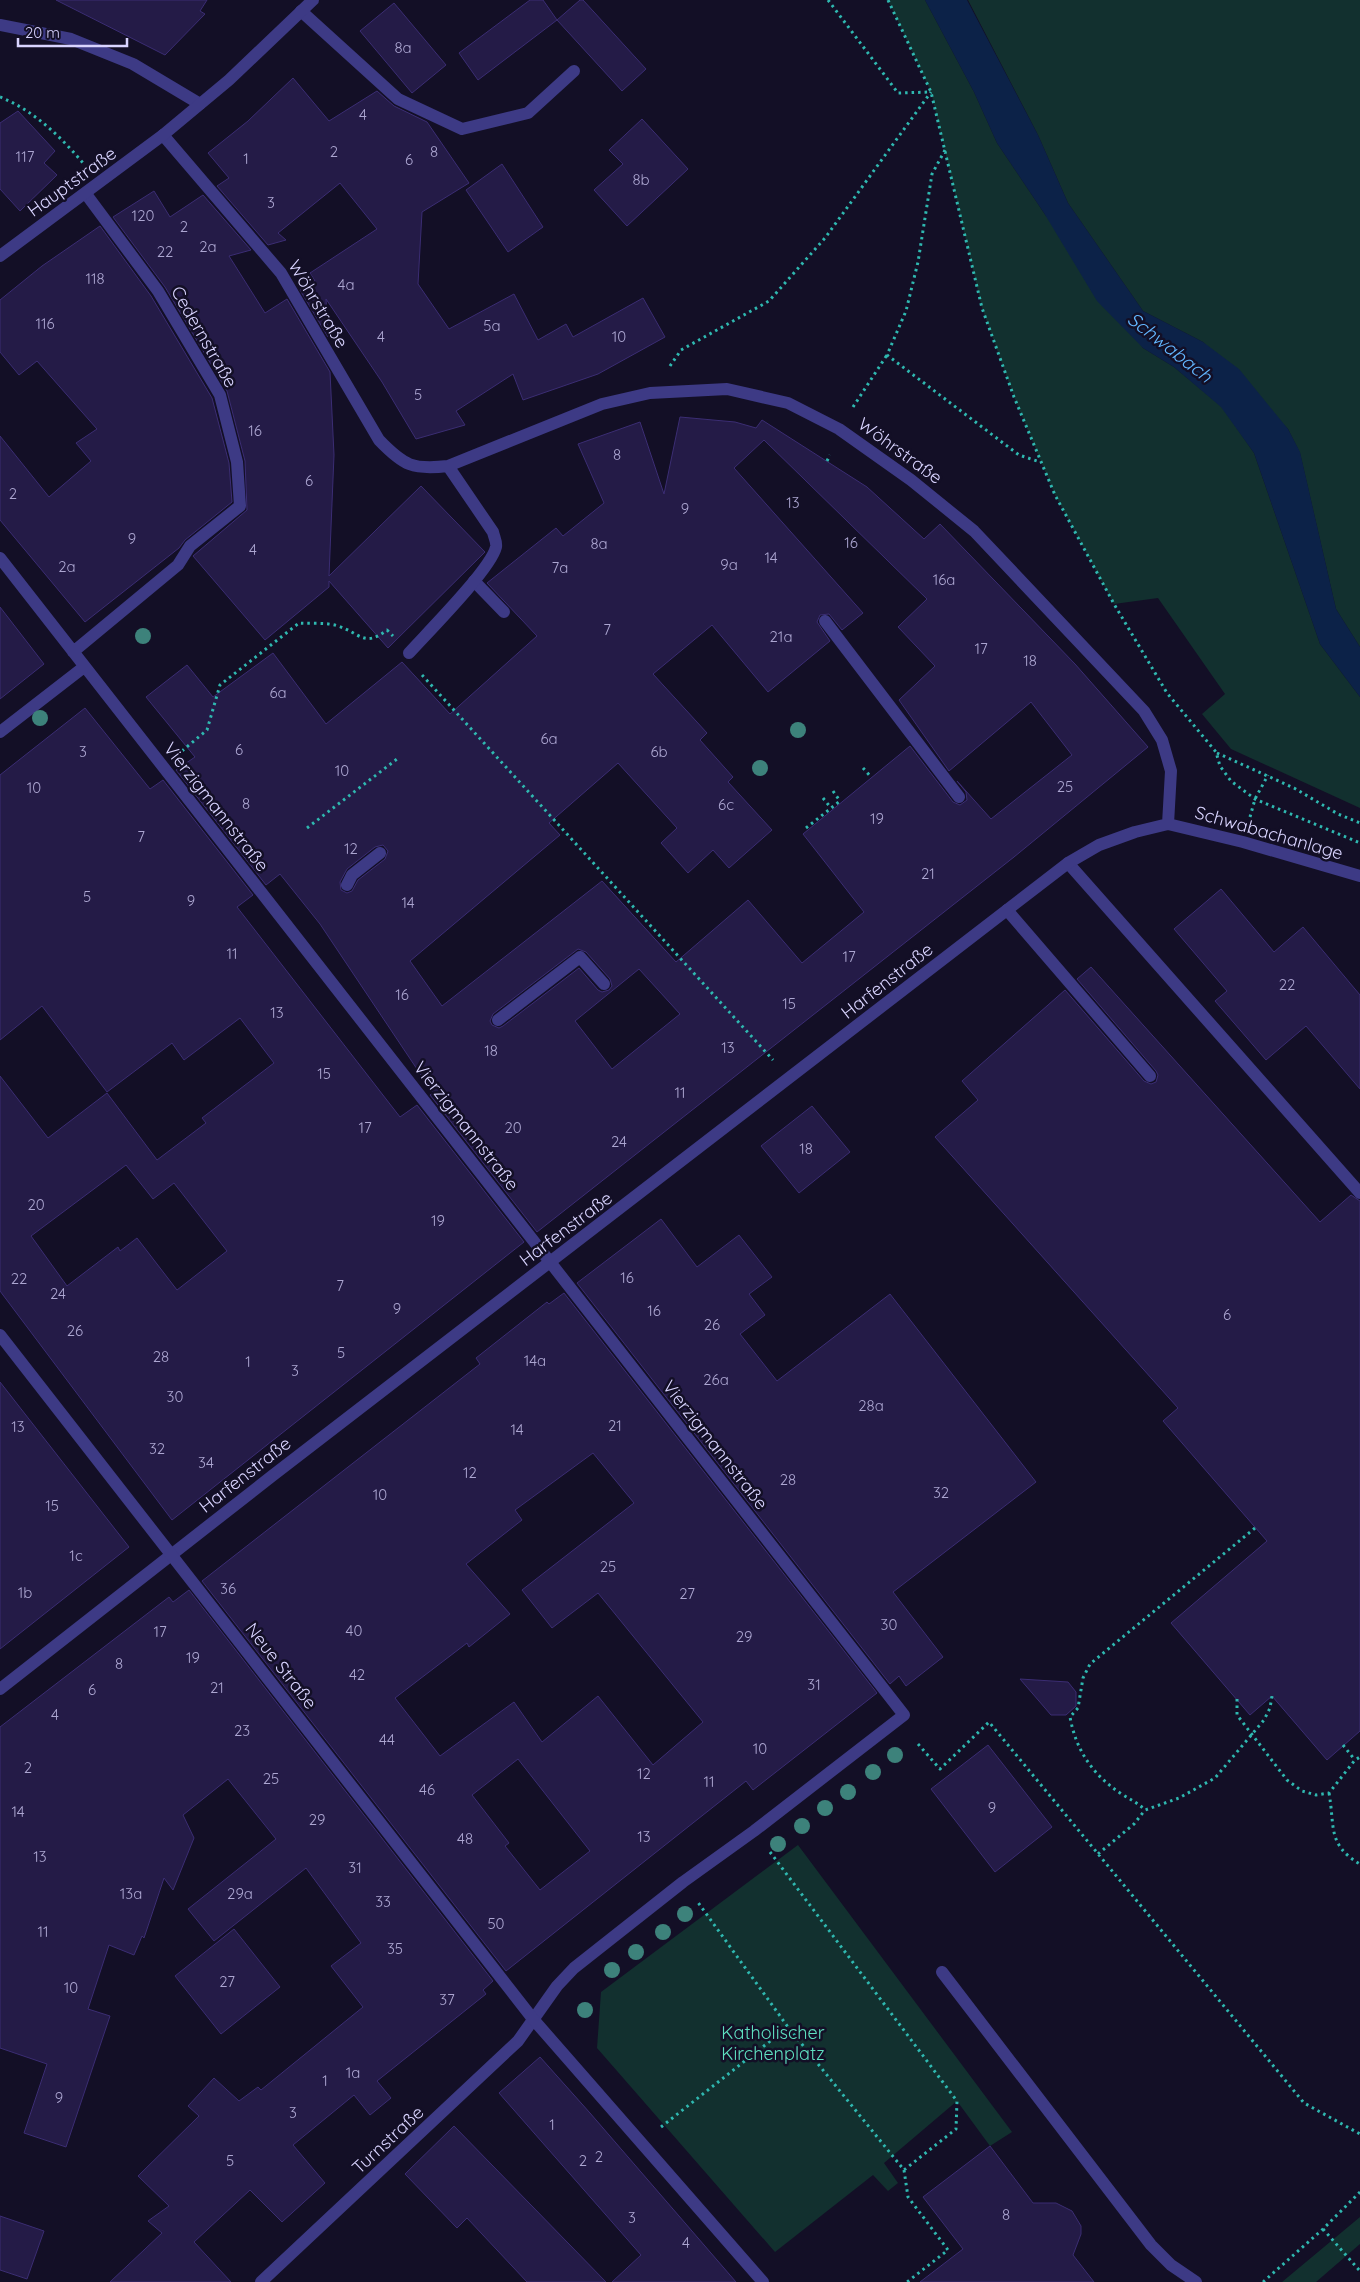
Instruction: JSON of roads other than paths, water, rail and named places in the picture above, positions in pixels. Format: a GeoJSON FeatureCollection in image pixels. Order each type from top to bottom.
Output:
{"type":"FeatureCollection","features":[{"type":"Feature","properties":{"kind":"street","name":"Hauptstraße"},"geometry":{"type":"LineString","coordinates":[[0,256],[101,183],[163,135],[229,80],[313,0]]}},
{"type":"Feature","properties":{"kind":"street"},"geometry":{"type":"LineString","coordinates":[[301,12],[398,99],[462,129],[528,113],[574,71]]}},
{"type":"Feature","properties":{"kind":"street"},"geometry":{"type":"LineString","coordinates":[[0,25],[71,39],[133,64],[200,104]]}},
{"type":"Feature","properties":{"kind":"street","name":"Wöhrstraße"},"geometry":{"type":"LineString","coordinates":[[163,135],[281,273],[379,440],[392,454],[405,463],[422,469],[448,466],[602,404],[650,393],[727,389],[788,403],[839,429],[911,480],[974,532],[1144,711],[1162,740],[1171,771],[1168,824]]}},
{"type":"Feature","properties":{"kind":"street","name":"Cedernstraße"},"geometry":{"type":"LineString","coordinates":[[74,652],[178,566],[190,546],[240,506],[237,462],[220,395],[158,291],[86,194]]}},
{"type":"Feature","properties":{"kind":"street"},"geometry":{"type":"LineString","coordinates":[[409,653],[474,581],[493,554],[496,544],[493,532],[448,466]]}},
{"type":"Feature","properties":{"kind":"street","name":"Vierzigmannstraße"},"geometry":{"type":"LineString","coordinates":[[0,558],[904,1715],[574,1968],[557,1986],[533,2020]]}},
{"type":"Feature","properties":{"kind":"street"},"geometry":{"type":"LineString","coordinates":[[474,581],[504,612]]}},
{"type":"Feature","properties":{"kind":"street"},"geometry":{"type":"LineString","coordinates":[[825,621],[959,797]]}},
{"type":"Feature","properties":{"kind":"street"},"geometry":{"type":"LineString","coordinates":[[0,732],[84,667]]}},
{"type":"Feature","properties":{"kind":"street","name":"Harfenstraße"},"geometry":{"type":"LineString","coordinates":[[0,1689],[1068,862],[1099,845],[1135,832],[1168,824]]}},
{"type":"Feature","properties":{"kind":"street","name":"Schwabachanlage"},"geometry":{"type":"LineString","coordinates":[[1168,824],[1243,842],[1360,876]]}},
{"type":"Feature","properties":{"kind":"street"},"geometry":{"type":"LineString","coordinates":[[347,885],[352,875],[380,853]]}},
{"type":"Feature","properties":{"kind":"street"},"geometry":{"type":"LineString","coordinates":[[1068,862],[1360,1194]]}},
{"type":"Feature","properties":{"kind":"street"},"geometry":{"type":"LineString","coordinates":[[1007,910],[1150,1076]]}},
{"type":"Feature","properties":{"kind":"street"},"geometry":{"type":"LineString","coordinates":[[498,1020],[580,957],[604,984]]}},
{"type":"Feature","properties":{"kind":"street","name":"Neue Straße"},"geometry":{"type":"LineString","coordinates":[[0,1335],[533,2020]]}},
{"type":"Feature","properties":{"kind":"street"},"geometry":{"type":"LineString","coordinates":[[942,1972],[1151,2244],[1171,2265],[1196,2282]]}},
{"type":"Feature","properties":{"kind":"street"},"geometry":{"type":"LineString","coordinates":[[533,2020],[763,2282]]}},
{"type":"Feature","properties":{"kind":"street","name":"Turnstraße"},"geometry":{"type":"LineString","coordinates":[[261,2282],[511,2048],[533,2020]]}},
{"type":"Feature","properties":{"kind":"water","name":"Schwabach"},"geometry":{"type":"Polygon","coordinates":[[[925,0],[967,0],[1038,135],[1068,203],[1143,311],[1203,342],[1239,369],[1288,429],[1300,452],[1336,609],[1360,647],[1360,697],[1320,644],[1254,453],[1221,407],[1174,367],[1143,348],[1097,301],[1044,213],[997,143],[974,92],[925,0]]]}},
{"type":"Feature","properties":{"kind":"park label","name":"Katholischer Kirchenplatz"},"geometry":{"type":"Point","coordinates":[773,2043]}}]}
